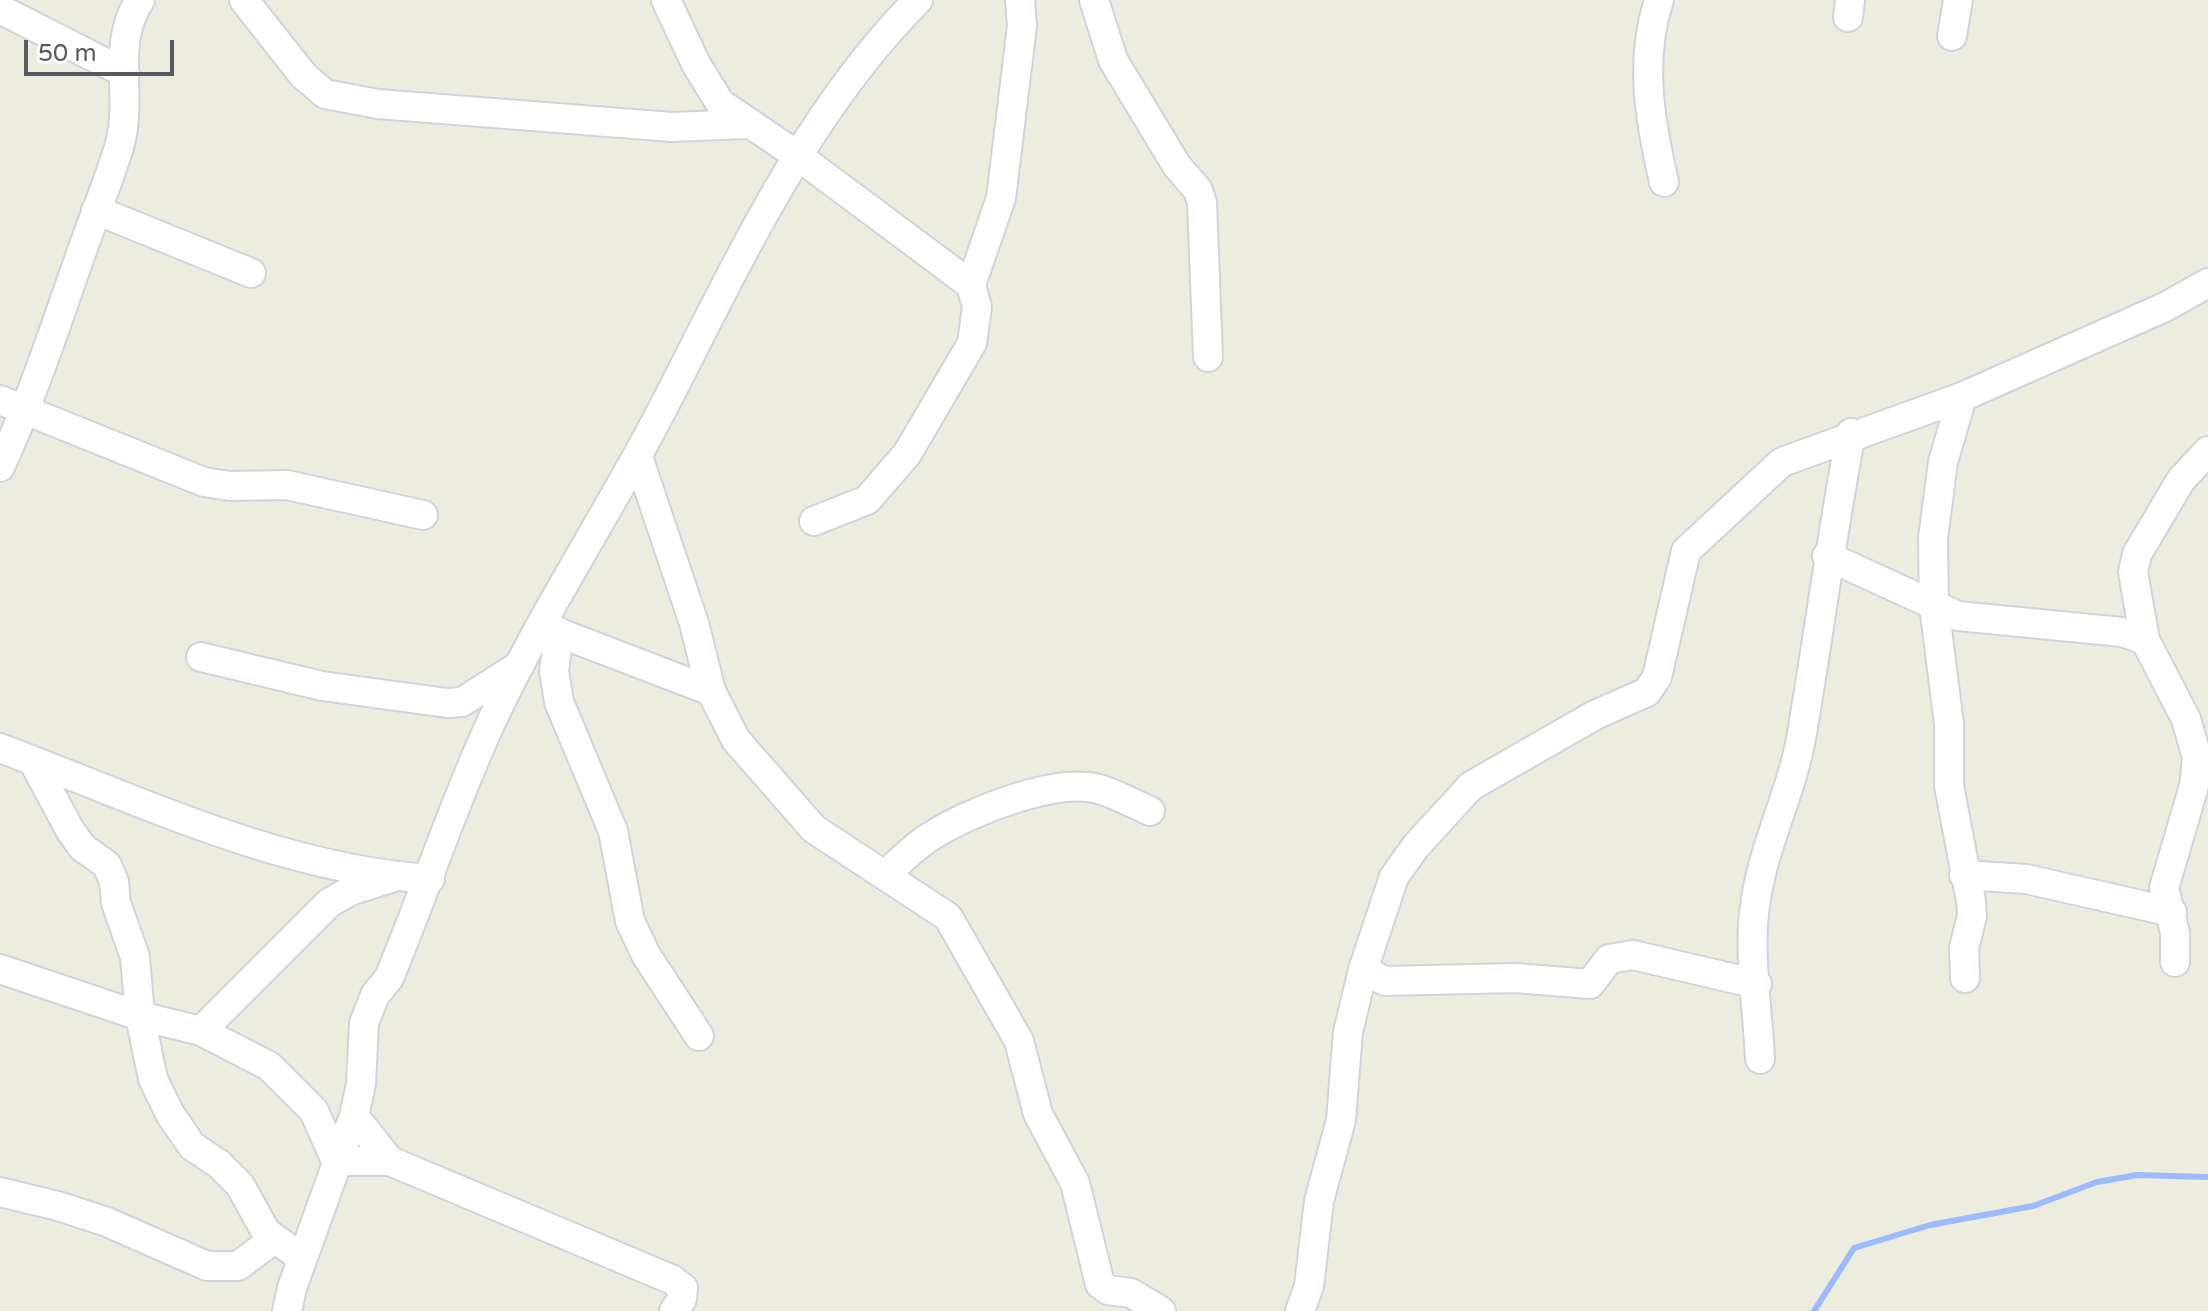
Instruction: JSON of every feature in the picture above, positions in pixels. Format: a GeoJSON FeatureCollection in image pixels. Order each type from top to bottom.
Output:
{"type":"FeatureCollection","features":[{"type":"Feature","properties":{"kind":"street"},"geometry":{"type":"LineString","coordinates":[[0,467],[26,411],[120,145],[125,73],[114,0]]}},
{"type":"Feature","properties":{"kind":"street"},"geometry":{"type":"LineString","coordinates":[[122,43],[127,24],[140,0]]}},
{"type":"Feature","properties":{"kind":"street"},"geometry":{"type":"LineString","coordinates":[[244,0],[303,75],[325,94],[378,104],[672,127],[747,124]]}},
{"type":"Feature","properties":{"kind":"street"},"geometry":{"type":"LineString","coordinates":[[666,0],[696,64],[720,103],[798,156],[971,285]]}},
{"type":"Feature","properties":{"kind":"street"},"geometry":{"type":"LineString","coordinates":[[287,1311],[302,1258],[354,1116],[361,1084],[364,1023],[375,995],[389,978],[480,747],[520,665],[549,629],[798,156],[869,57],[918,0]]}},
{"type":"Feature","properties":{"kind":"street"},"geometry":{"type":"LineString","coordinates":[[814,521],[867,500],[907,454],[972,343],[977,307],[971,285],[1001,198],[1022,26],[1020,0]]}},
{"type":"Feature","properties":{"kind":"street"},"geometry":{"type":"LineString","coordinates":[[1094,0],[1113,60],[1177,166],[1198,190],[1202,203],[1208,357]]}},
{"type":"Feature","properties":{"kind":"street"},"geometry":{"type":"LineString","coordinates":[[1659,0],[1651,23],[1647,67],[1650,123],[1664,182]]}},
{"type":"Feature","properties":{"kind":"street"},"geometry":{"type":"LineString","coordinates":[[1952,36],[1958,0]]}},
{"type":"Feature","properties":{"kind":"street"},"geometry":{"type":"LineString","coordinates":[[0,9],[125,73]]}},
{"type":"Feature","properties":{"kind":"street"},"geometry":{"type":"LineString","coordinates":[[96,210],[251,273]]}},
{"type":"Feature","properties":{"kind":"street"},"geometry":{"type":"LineString","coordinates":[[1300,1311],[1309,1286],[1319,1201],[1341,1120],[1348,1032],[1363,970],[1394,877],[1416,846],[1471,786],[1595,715],[1647,692],[1657,677],[1686,551],[1782,462],[1851,433],[1962,397],[2165,307],[2208,283]]}},
{"type":"Feature","properties":{"kind":"street"},"geometry":{"type":"LineString","coordinates":[[1962,397],[1943,462],[1933,538],[1934,606],[1949,724],[1949,786],[1972,916],[1964,948],[1965,978]]}},
{"type":"Feature","properties":{"kind":"street"},"geometry":{"type":"LineString","coordinates":[[0,400],[204,482],[230,486],[287,485],[423,515]]}},
{"type":"Feature","properties":{"kind":"street"},"geometry":{"type":"LineString","coordinates":[[1760,1059],[1754,915],[1767,847],[1788,798],[1802,736],[1827,556],[1851,433]]}},
{"type":"Feature","properties":{"kind":"street"},"geometry":{"type":"LineString","coordinates":[[2175,962],[2172,912],[2164,888],[2194,786],[2197,757],[2186,719],[2133,636],[2136,607],[2133,572],[2137,554],[2181,480],[2208,451]]}},
{"type":"Feature","properties":{"kind":"street"},"geometry":{"type":"LineString","coordinates":[[638,457],[694,623],[711,691],[736,740],[814,829],[948,917],[1019,1041],[1038,1114],[1075,1183],[1100,1284],[1108,1290],[1131,1293],[1161,1311]]}},
{"type":"Feature","properties":{"kind":"street"},"geometry":{"type":"LineString","coordinates":[[1827,556],[1934,606],[1977,619],[2133,636]]}},
{"type":"Feature","properties":{"kind":"street"},"geometry":{"type":"LineString","coordinates":[[549,629],[711,691]]}},
{"type":"Feature","properties":{"kind":"street"},"geometry":{"type":"LineString","coordinates":[[549,629],[559,702],[613,831],[630,921],[646,955],[699,1036]]}},
{"type":"Feature","properties":{"kind":"street"},"geometry":{"type":"LineString","coordinates":[[201,657],[322,686],[447,703],[462,702],[520,665]]}},
{"type":"Feature","properties":{"kind":"street"},"geometry":{"type":"LineString","coordinates":[[0,748],[259,847],[396,877],[430,879]]}},
{"type":"Feature","properties":{"kind":"street"},"geometry":{"type":"LineString","coordinates":[[33,761],[76,838],[107,865],[135,957],[140,1016],[153,1079],[170,1114],[192,1146],[219,1164],[240,1185],[258,1223],[274,1239],[302,1258]]}},
{"type":"Feature","properties":{"kind":"street"},"geometry":{"type":"LineString","coordinates":[[885,875],[930,836],[966,817],[1011,801],[1079,787],[1098,789],[1150,811]]}},
{"type":"Feature","properties":{"kind":"street"},"geometry":{"type":"LineString","coordinates":[[1964,875],[2026,879],[2172,912]]}},
{"type":"Feature","properties":{"kind":"street"},"geometry":{"type":"LineString","coordinates":[[201,1031],[329,903],[350,891],[396,877]]}},
{"type":"Feature","properties":{"kind":"street"},"geometry":{"type":"LineString","coordinates":[[1363,970],[1385,981],[1515,978],[1590,984],[1609,959],[1633,955],[1705,975],[1757,984]]}},
{"type":"Feature","properties":{"kind":"street"},"geometry":{"type":"LineString","coordinates":[[0,969],[140,1016],[201,1031],[269,1066],[314,1111],[336,1161]]}},
{"type":"Feature","properties":{"kind":"street"},"geometry":{"type":"LineString","coordinates":[[354,1116],[390,1161]]}},
{"type":"Feature","properties":{"kind":"street"},"geometry":{"type":"LineString","coordinates":[[336,1161],[390,1161],[673,1280],[683,1288],[682,1299],[674,1311]]}},
{"type":"Feature","properties":{"kind":"street"},"geometry":{"type":"LineString","coordinates":[[0,1192],[107,1222],[207,1266],[238,1266],[274,1239]]}},
{"type":"Feature","properties":{"kind":"waterway"},"geometry":{"type":"LineString","coordinates":[[1814,1311],[1854,1248],[1930,1225],[2033,1206],[2097,1182],[2137,1175],[2208,1177]]}}]}
